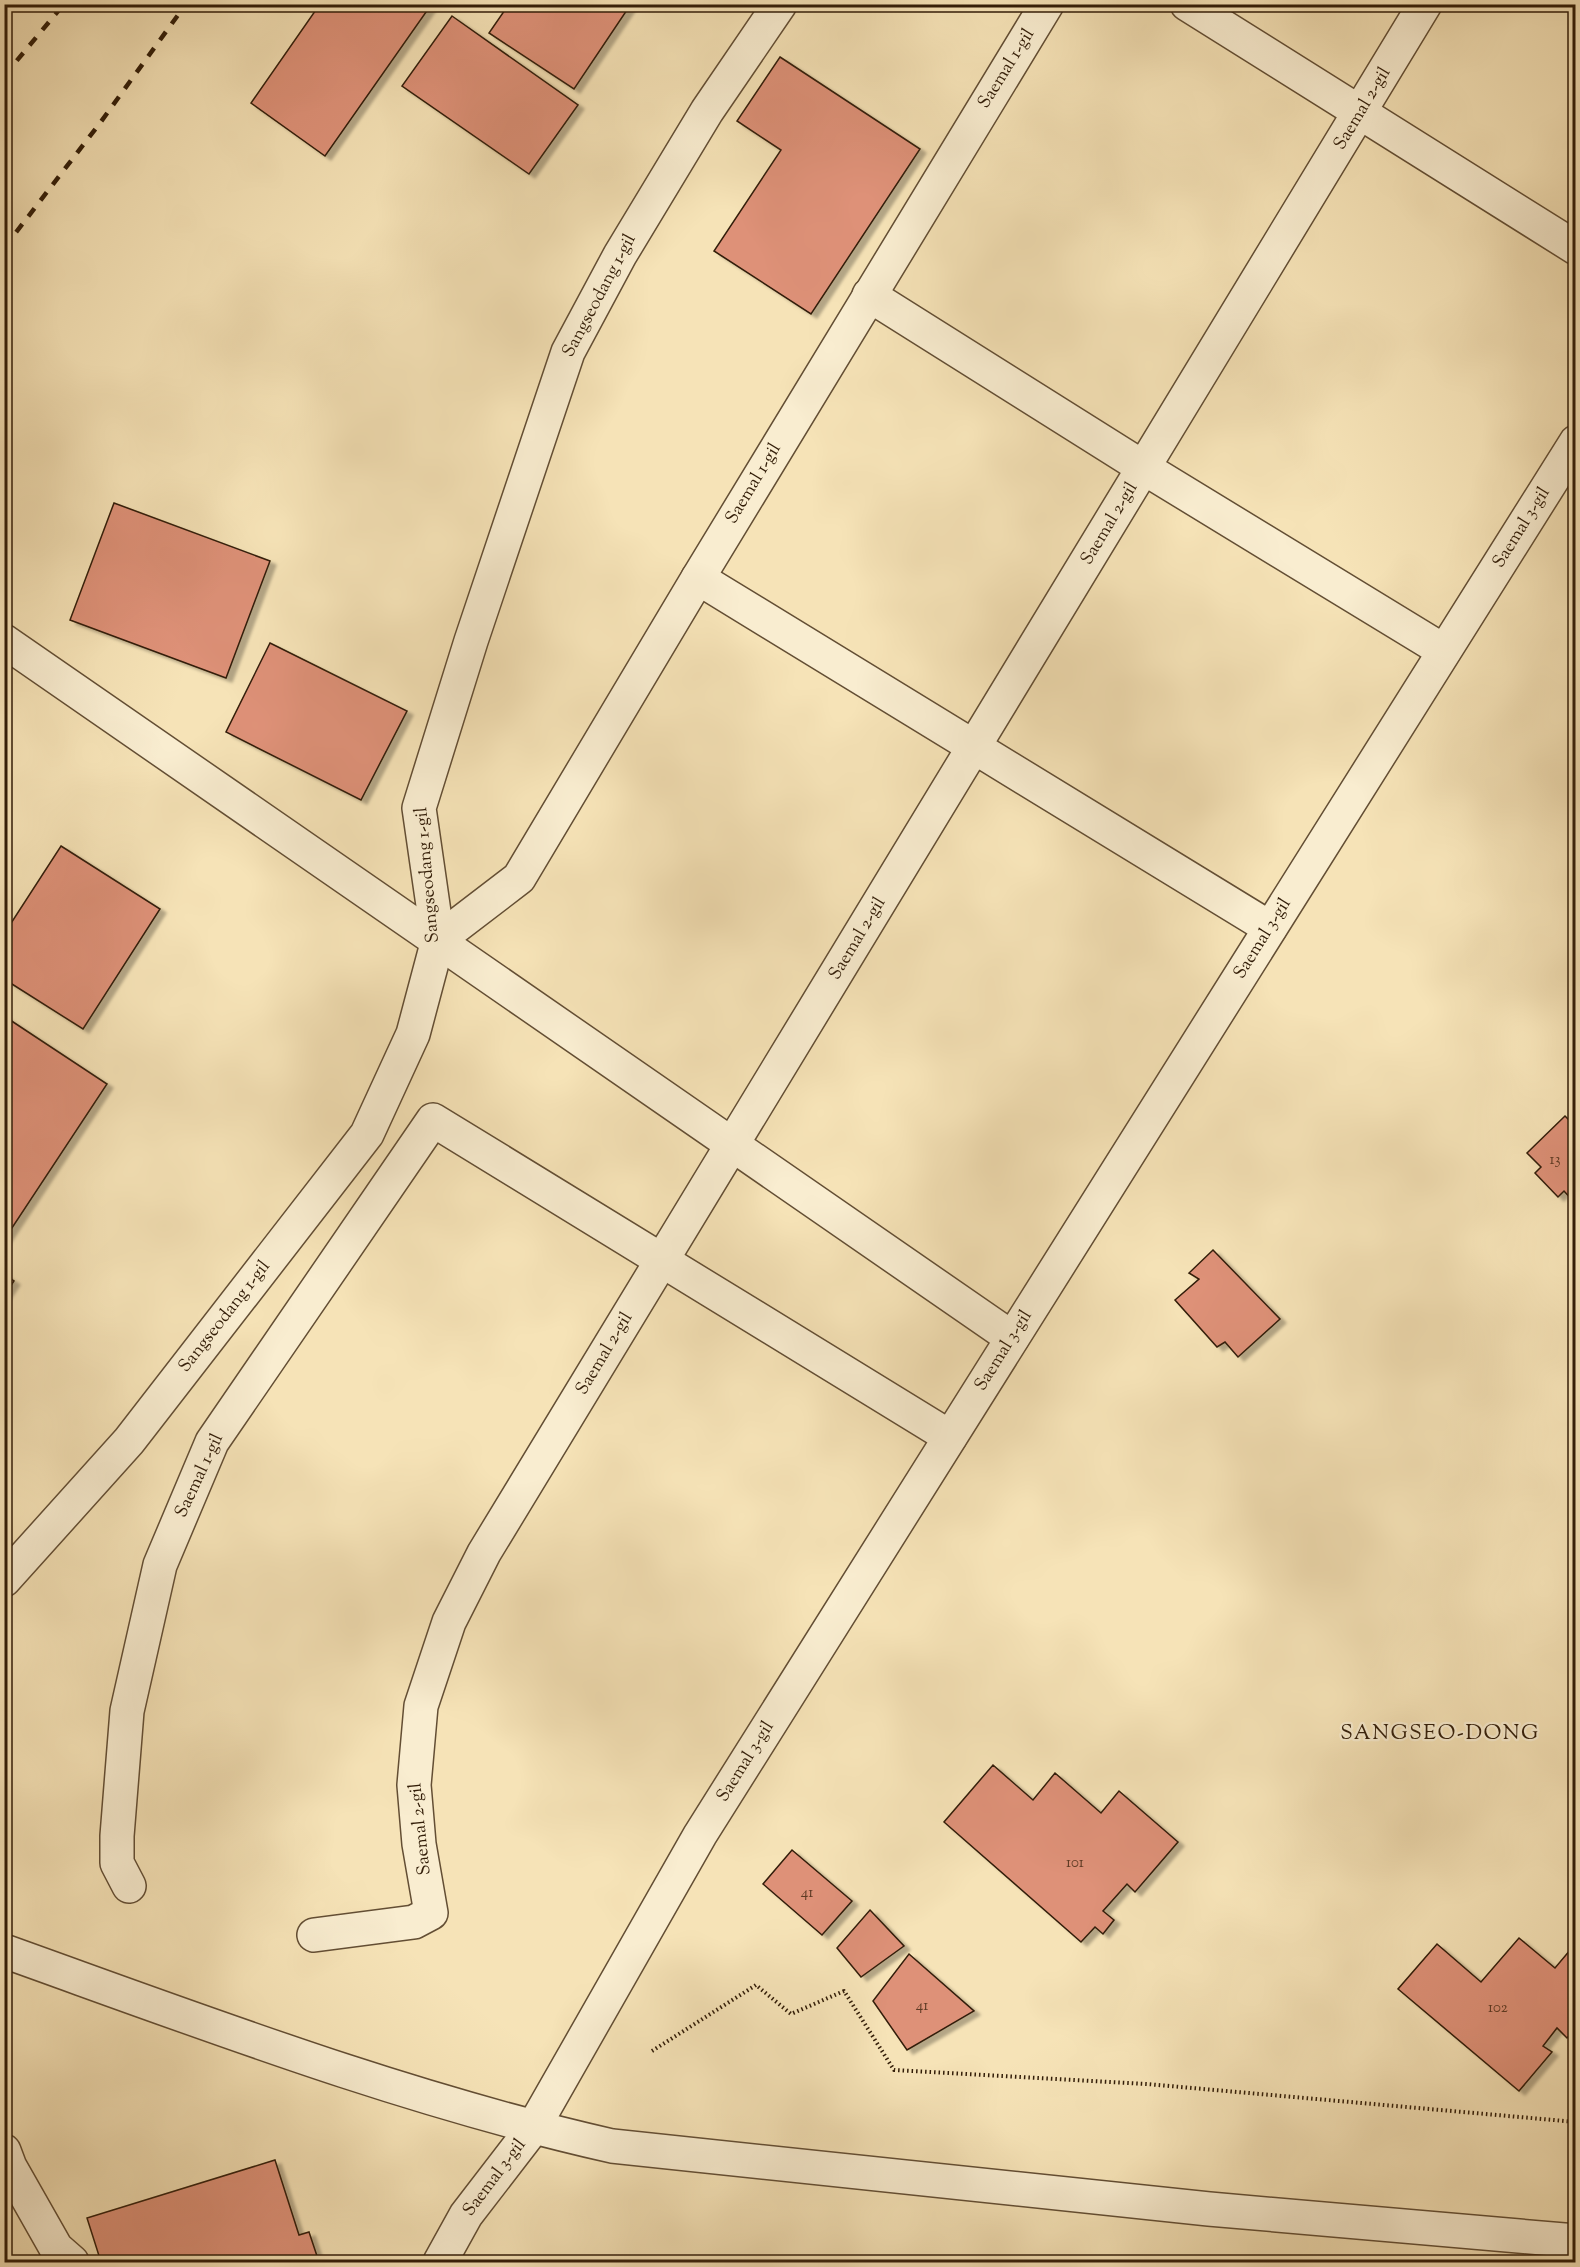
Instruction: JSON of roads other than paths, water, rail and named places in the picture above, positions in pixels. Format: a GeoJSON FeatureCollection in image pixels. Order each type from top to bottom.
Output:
{"type":"FeatureCollection","features":[{"type":"Feature","properties":{"kind":"street","name":"Sangseodang 1-gil"},"geometry":{"type":"LineString","coordinates":[[4,1580],[129,1441],[367,1134],[413,1034],[438,940],[419,808],[471,641],[568,352],[620,255],[707,111],[780,4]]}},
{"type":"Feature","properties":{"kind":"street","name":"Saemal 1-gil"},"geometry":{"type":"LineString","coordinates":[[438,940],[519,878],[698,578],[1047,4]]}},
{"type":"Feature","properties":{"kind":"street"},"geometry":{"type":"LineString","coordinates":[[1188,4],[1575,248]]}},
{"type":"Feature","properties":{"kind":"street","name":"Saemal 2-gil"},"geometry":{"type":"LineString","coordinates":[[314,1935],[414,1922],[431,1913],[419,1844],[414,1785],[421,1706],[449,1622],[484,1553],[1425,4]]}},
{"type":"Feature","properties":{"kind":"street"},"geometry":{"type":"LineString","coordinates":[[869,295],[1144,468],[1444,651]]}},
{"type":"Feature","properties":{"kind":"street","name":"Saemal 3-gil"},"geometry":{"type":"LineString","coordinates":[[440,2262],[466,2215],[533,2128],[700,1835],[1575,442]]}},
{"type":"Feature","properties":{"kind":"street"},"geometry":{"type":"LineString","coordinates":[[698,578],[1270,928]]}},
{"type":"Feature","properties":{"kind":"street"},"geometry":{"type":"LineString","coordinates":[[4,641],[1012,1338]]}},
{"type":"Feature","properties":{"kind":"street","name":"Saemal 1-gil"},"geometry":{"type":"LineString","coordinates":[[129,1886],[117,1863],[127,1711],[160,1565],[212,1442],[433,1120],[662,1261]]}},
{"type":"Feature","properties":{"kind":"street"},"geometry":{"type":"LineString","coordinates":[[662,1261],[950,1437]]}},
{"type":"Feature","properties":{"kind":"street"},"geometry":{"type":"LineString","coordinates":[[4,1952],[317,2063],[533,2128],[623,2148],[1209,2209],[1575,2241]]}},
{"type":"Feature","properties":{"kind":"street"},"geometry":{"type":"LineString","coordinates":[[4,2151],[10,2167],[56,2248],[72,2262]]}},
{"type":"Feature","properties":{"kind":"railway"},"geometry":{"type":"LineString","coordinates":[[4,76],[64,4]]}},
{"type":"Feature","properties":{"kind":"railway"},"geometry":{"type":"LineString","coordinates":[[4,248],[100,123],[186,4]]}},
{"type":"Feature","properties":{"kind":"district","name":"SANGSEO-DONG"},"geometry":{"type":"Point","coordinates":[1440,1734]}}]}
